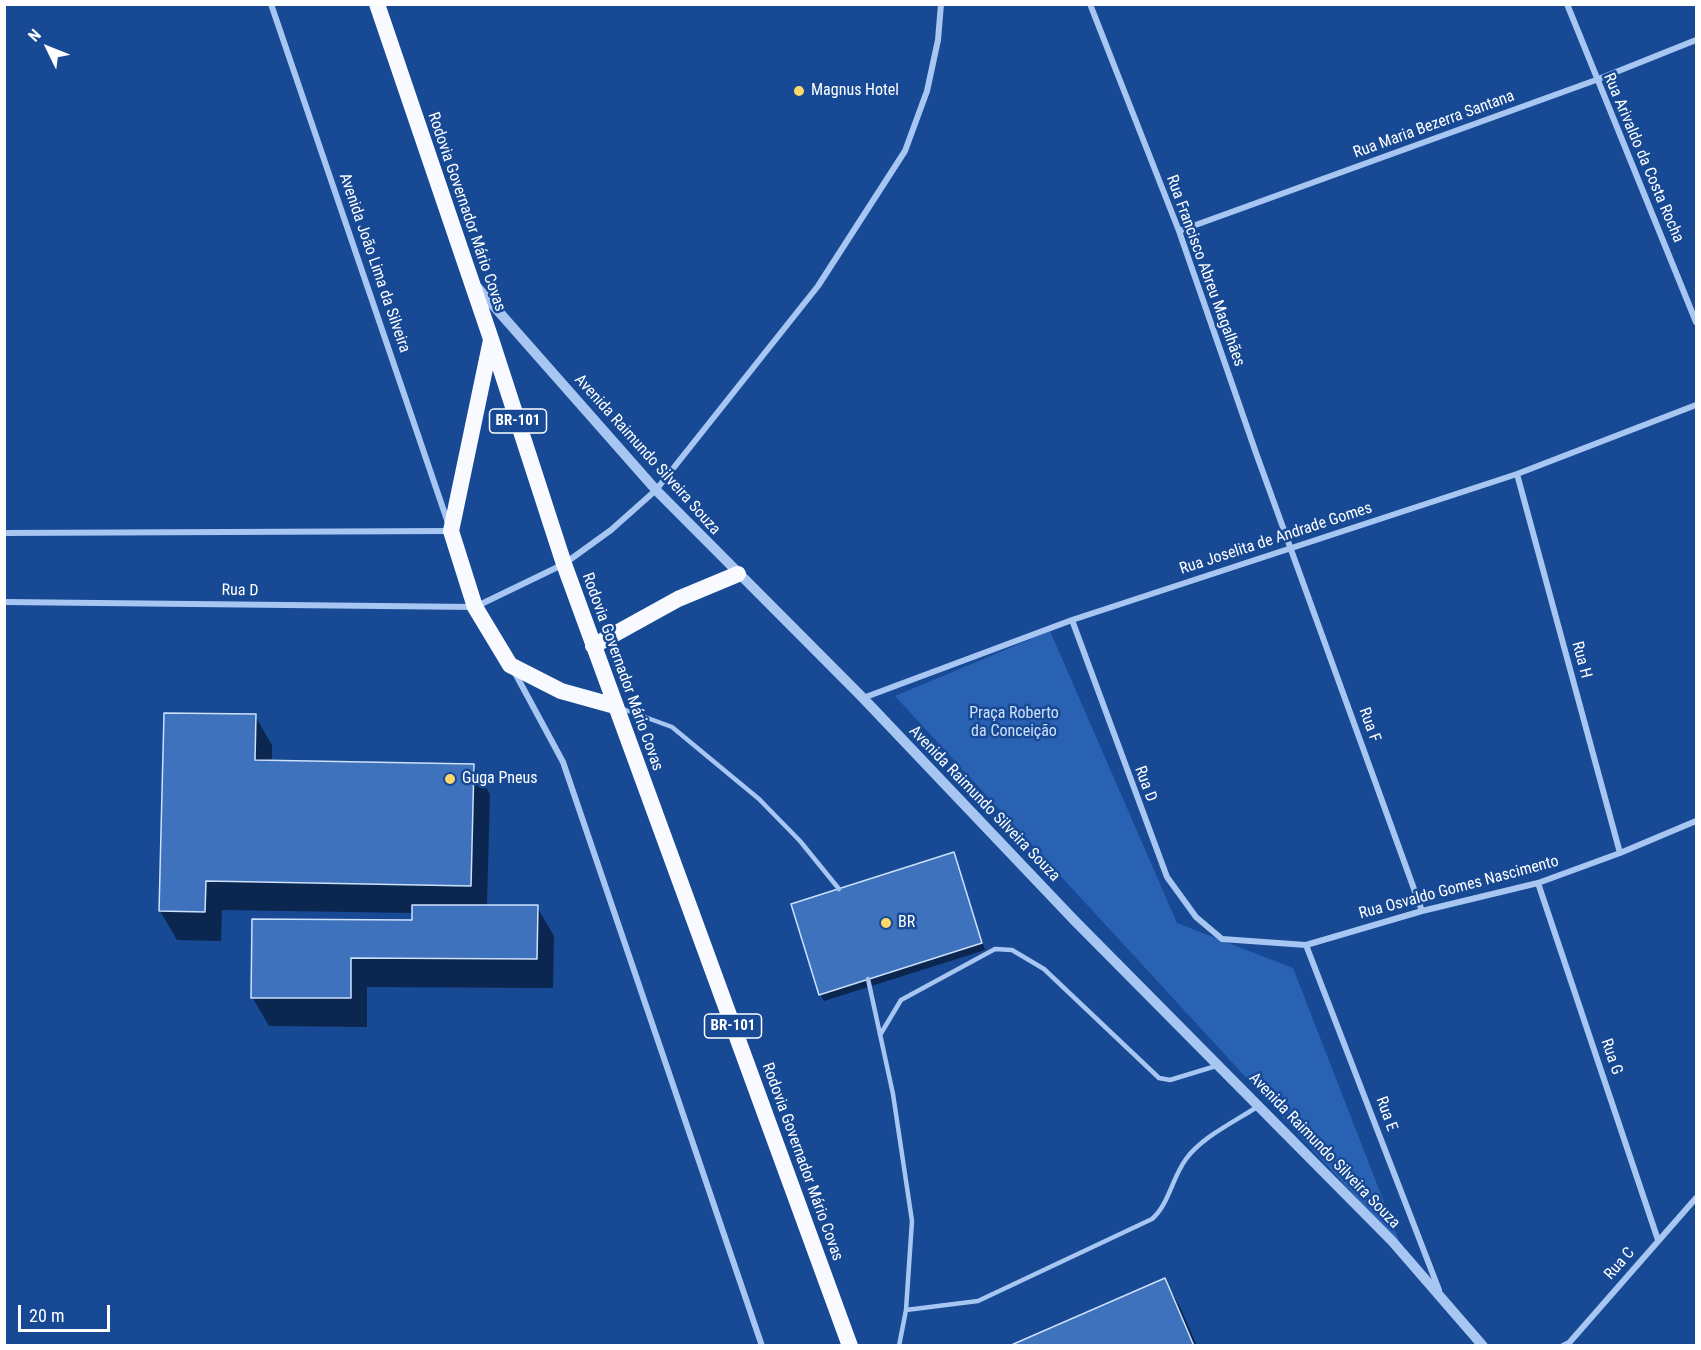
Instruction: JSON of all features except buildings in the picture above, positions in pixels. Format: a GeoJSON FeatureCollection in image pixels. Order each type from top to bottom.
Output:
{"type":"FeatureCollection","features":[{"type":"Feature","properties":{"kind":"highway","name":"Rodovia Governador Mário Covas"},"geometry":{"type":"LineString","coordinates":[[377,4],[491,339],[564,564],[850,1346]]}},
{"type":"Feature","properties":{"kind":"highway"},"geometry":{"type":"LineString","coordinates":[[491,339],[451,531],[475,607],[510,664],[561,691],[615,706]]}},
{"type":"Feature","properties":{"kind":"highway"},"geometry":{"type":"LineString","coordinates":[[593,646],[669,603],[738,574]]}},
{"type":"Feature","properties":{"kind":"street","name":"Avenida João Lima da Silveira"},"geometry":{"type":"LineString","coordinates":[[271,4],[451,531]]}},
{"type":"Feature","properties":{"kind":"street"},"geometry":{"type":"LineString","coordinates":[[475,607],[564,564],[611,530],[656,490],[818,286],[904,151],[927,92],[938,40],[941,4]]}},
{"type":"Feature","properties":{"kind":"street","name":"Rua Francisco Abreu Magalhães"},"geometry":{"type":"LineString","coordinates":[[1090,4],[1179,231],[1290,548]]}},
{"type":"Feature","properties":{"kind":"street","name":"Rua Arivaldo da Costa Rocha"},"geometry":{"type":"LineString","coordinates":[[1567,4],[1696,322]]}},
{"type":"Feature","properties":{"kind":"street","name":"Rua Maria Bezerra Santana"},"geometry":{"type":"LineString","coordinates":[[1179,231],[1596,80],[1696,40]]}},
{"type":"Feature","properties":{"kind":"street","name":"Avenida Raimundo Silveira Souza"},"geometry":{"type":"LineString","coordinates":[[469,279],[656,490],[863,698],[1074,920],[1259,1106],[1440,1294],[1483,1346]]}},
{"type":"Feature","properties":{"kind":"street","name":"Rua Joselita de Andrade Gomes"},"geometry":{"type":"LineString","coordinates":[[863,698],[1072,620],[1517,474],[1696,405]]}},
{"type":"Feature","properties":{"kind":"street","name":"Rua H"},"geometry":{"type":"LineString","coordinates":[[1517,474],[1620,853]]}},
{"type":"Feature","properties":{"kind":"street"},"geometry":{"type":"LineString","coordinates":[[4,533],[451,531]]}},
{"type":"Feature","properties":{"kind":"street","name":"Rua F"},"geometry":{"type":"LineString","coordinates":[[1290,548],[1422,910]]}},
{"type":"Feature","properties":{"kind":"street","name":"Rua D"},"geometry":{"type":"LineString","coordinates":[[4,602],[475,607]]}},
{"type":"Feature","properties":{"kind":"street","name":"Rua D"},"geometry":{"type":"LineString","coordinates":[[1072,620],[1167,877],[1196,917],[1222,939]]}},
{"type":"Feature","properties":{"kind":"street"},"geometry":{"type":"LineString","coordinates":[[510,664],[563,762],[762,1346]]}},
{"type":"Feature","properties":{"kind":"street","name":"Rua Osvaldo Gomes Nascimento"},"geometry":{"type":"LineString","coordinates":[[1222,939],[1306,945],[1422,910],[1538,883],[1620,853],[1696,821]]}},
{"type":"Feature","properties":{"kind":"street","name":"Rua G"},"geometry":{"type":"LineString","coordinates":[[1538,883],[1658,1240]]}},
{"type":"Feature","properties":{"kind":"street","name":"Rua E"},"geometry":{"type":"LineString","coordinates":[[1306,945],[1440,1294]]}},
{"type":"Feature","properties":{"kind":"street","name":"Rua C"},"geometry":{"type":"LineString","coordinates":[[1568,1344],[1696,1198]]}},
{"type":"Feature","properties":{"kind":"lane"},"geometry":{"type":"LineString","coordinates":[[615,706],[672,727],[759,799],[800,841],[839,888]]}},
{"type":"Feature","properties":{"kind":"lane"},"geometry":{"type":"LineString","coordinates":[[880,1035],[902,1000],[995,949],[1012,950],[1044,969],[1159,1078],[1170,1080],[1219,1065]]}},
{"type":"Feature","properties":{"kind":"lane"},"geometry":{"type":"LineString","coordinates":[[868,979],[893,1095],[912,1221],[906,1310],[899,1346]]}},
{"type":"Feature","properties":{"kind":"lane"},"geometry":{"type":"LineString","coordinates":[[906,1310],[978,1301],[1152,1219],[1160,1212],[1184,1161],[1193,1150],[1259,1106]]}},
{"type":"Feature","properties":{"kind":"green space","name":"Praça Roberto da Conceição"},"geometry":{"type":"Polygon","coordinates":[[[1050,631],[1177,923],[1293,968],[1401,1246],[895,696],[1050,631]]]}},
{"type":"Feature","properties":{"kind":"place","name":"Magnus Hotel"},"geometry":{"type":"Point","coordinates":[799,91]}},
{"type":"Feature","properties":{"kind":"place","name":"Guga Pneus"},"geometry":{"type":"Point","coordinates":[450,779]}},
{"type":"Feature","properties":{"kind":"place","name":"BR"},"geometry":{"type":"Point","coordinates":[886,923]}}]}
